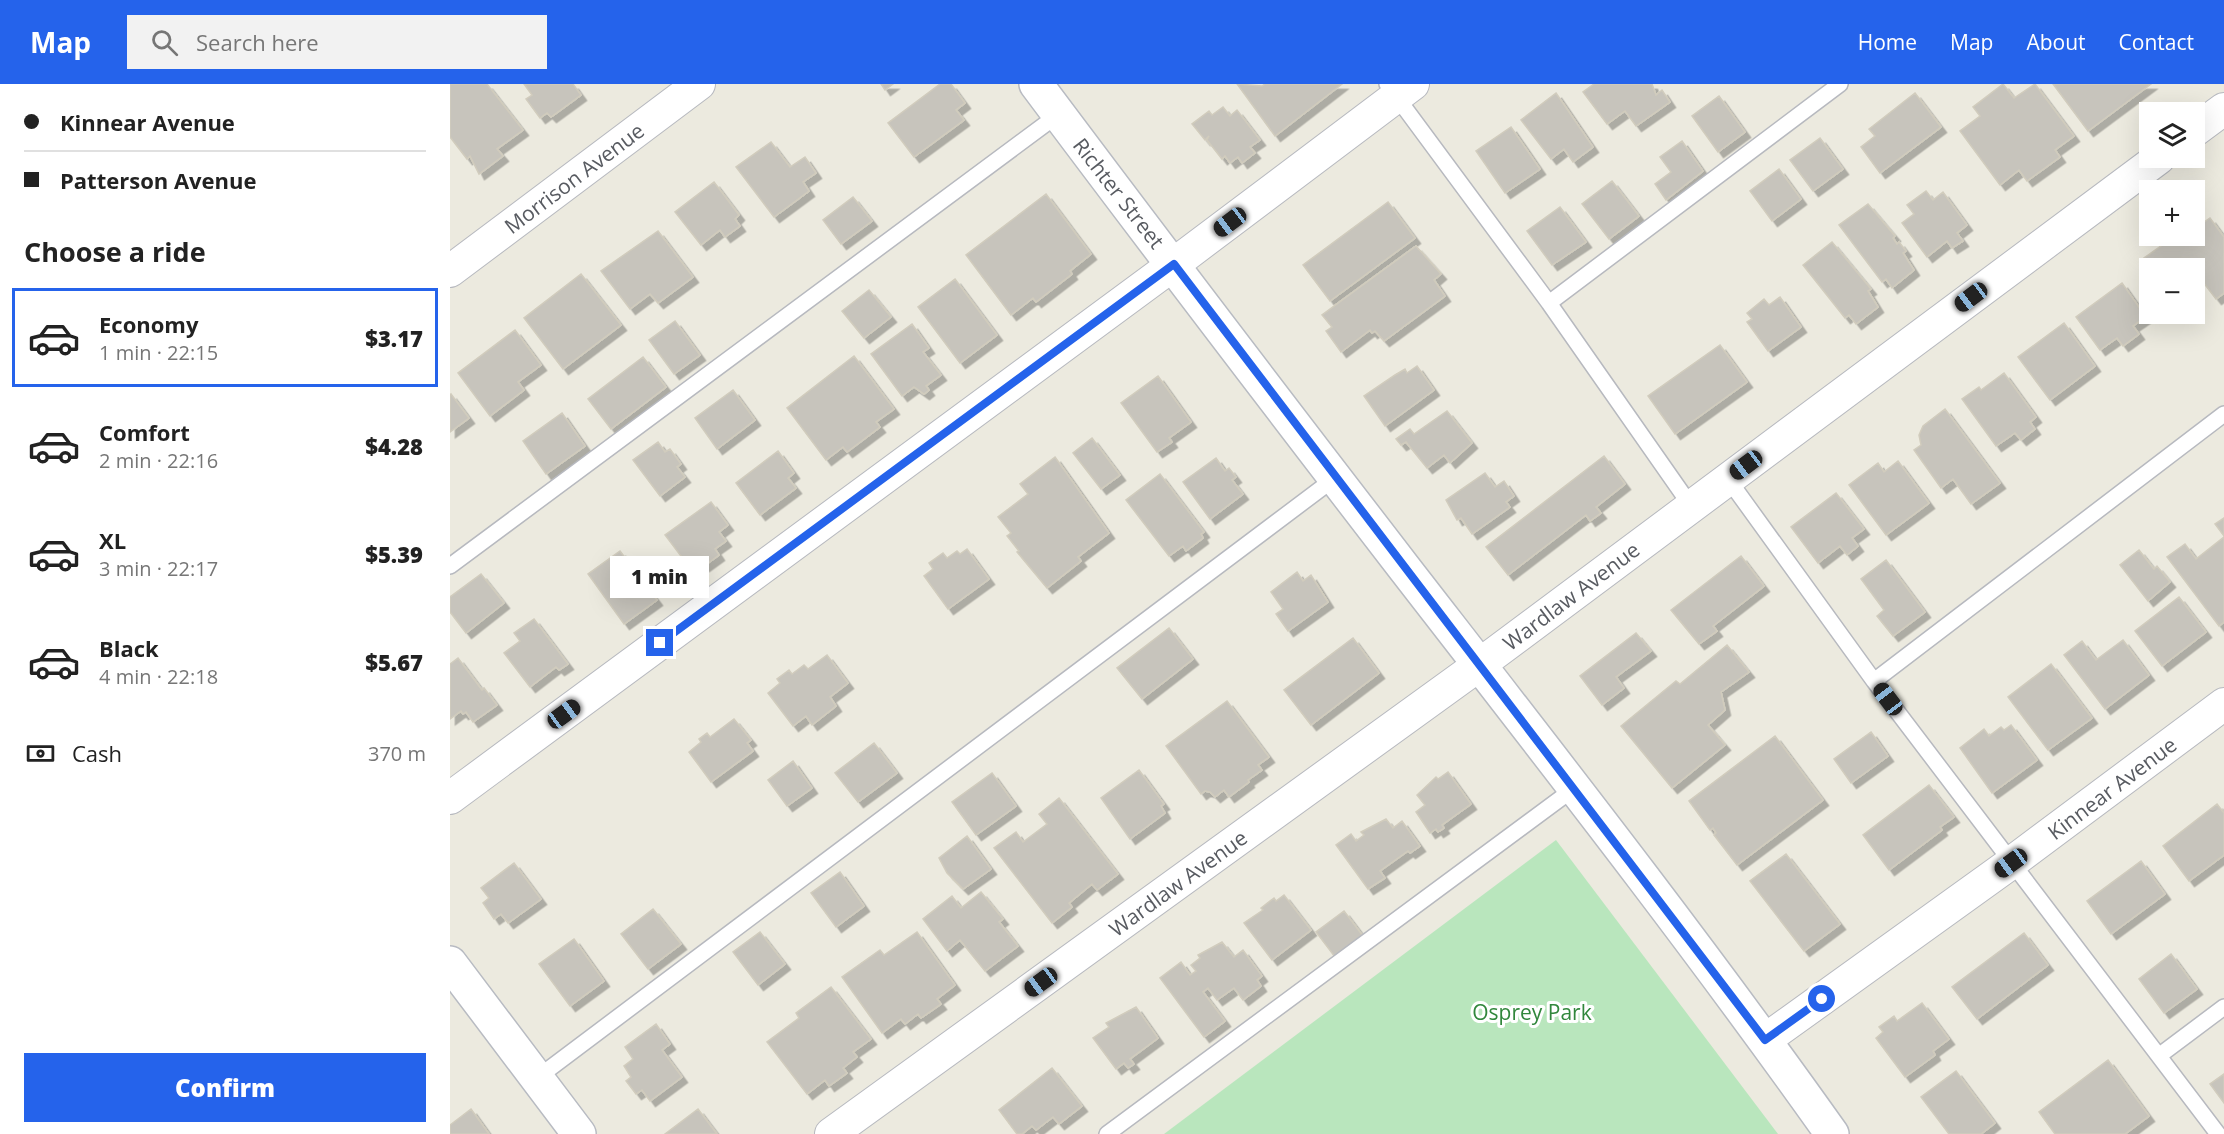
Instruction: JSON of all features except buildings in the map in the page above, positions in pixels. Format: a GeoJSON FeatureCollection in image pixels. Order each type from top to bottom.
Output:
{"type":"FeatureCollection","features":[{"type":"Feature","properties":{"kind":"main road","name":"Richter Street"},"geometry":{"type":"LineString","coordinates":[[1036,84],[1335,478],[1576,787],[1765,1040],[1832,1134]]}},
{"type":"Feature","properties":{"kind":"main road"},"geometry":{"type":"LineString","coordinates":[[450,963],[579,1134]]}},
{"type":"Feature","properties":{"kind":"street","name":"Morrison Avenue"},"geometry":{"type":"LineString","coordinates":[[450,271],[699,84]]}},
{"type":"Feature","properties":{"kind":"street"},"geometry":{"type":"LineString","coordinates":[[450,798],[1174,264],[1398,88]]}},
{"type":"Feature","properties":{"kind":"street"},"geometry":{"type":"LineString","coordinates":[[2205,123],[2224,109]]}},
{"type":"Feature","properties":{"kind":"street","name":"Wardlaw Avenue"},"geometry":{"type":"LineString","coordinates":[[831,1134],[1479,664],[2146,168]]}},
{"type":"Feature","properties":{"kind":"street","name":"Kinnear Avenue"},"geometry":{"type":"LineString","coordinates":[[1765,1040],[2011,863],[2224,704]]}},
{"type":"Feature","properties":{"kind":"lane"},"geometry":{"type":"LineString","coordinates":[[1549,303],[1840,84]]}},
{"type":"Feature","properties":{"kind":"lane"},"geometry":{"type":"LineString","coordinates":[[1398,88],[1691,506]]}},
{"type":"Feature","properties":{"kind":"lane"},"geometry":{"type":"LineString","coordinates":[[450,566],[1059,114]]}},
{"type":"Feature","properties":{"kind":"lane"},"geometry":{"type":"LineString","coordinates":[[1874,681],[2224,414]]}},
{"type":"Feature","properties":{"kind":"lane"},"geometry":{"type":"LineString","coordinates":[[537,1078],[1335,478]]}},
{"type":"Feature","properties":{"kind":"lane"},"geometry":{"type":"LineString","coordinates":[[1728,479],[1874,681],[2218,1134]]}},
{"type":"Feature","properties":{"kind":"lane"},"geometry":{"type":"LineString","coordinates":[[1107,1134],[1576,787]]}},
{"type":"Feature","properties":{"kind":"lane"},"geometry":{"type":"LineString","coordinates":[[2160,1055],[2224,1007]]}},
{"type":"Feature","properties":{"kind":"green space","name":"Osprey Park"},"geometry":{"type":"Polygon","coordinates":[[[1556,840],[1778,1134],[1164,1134],[1556,840]]]}},
{"type":"Feature","properties":{"kind":"route"},"geometry":{"type":"LineString","coordinates":[[660,643],[1174,264],[1335,478],[1576,787],[1765,1040],[1822,999]]}}]}
